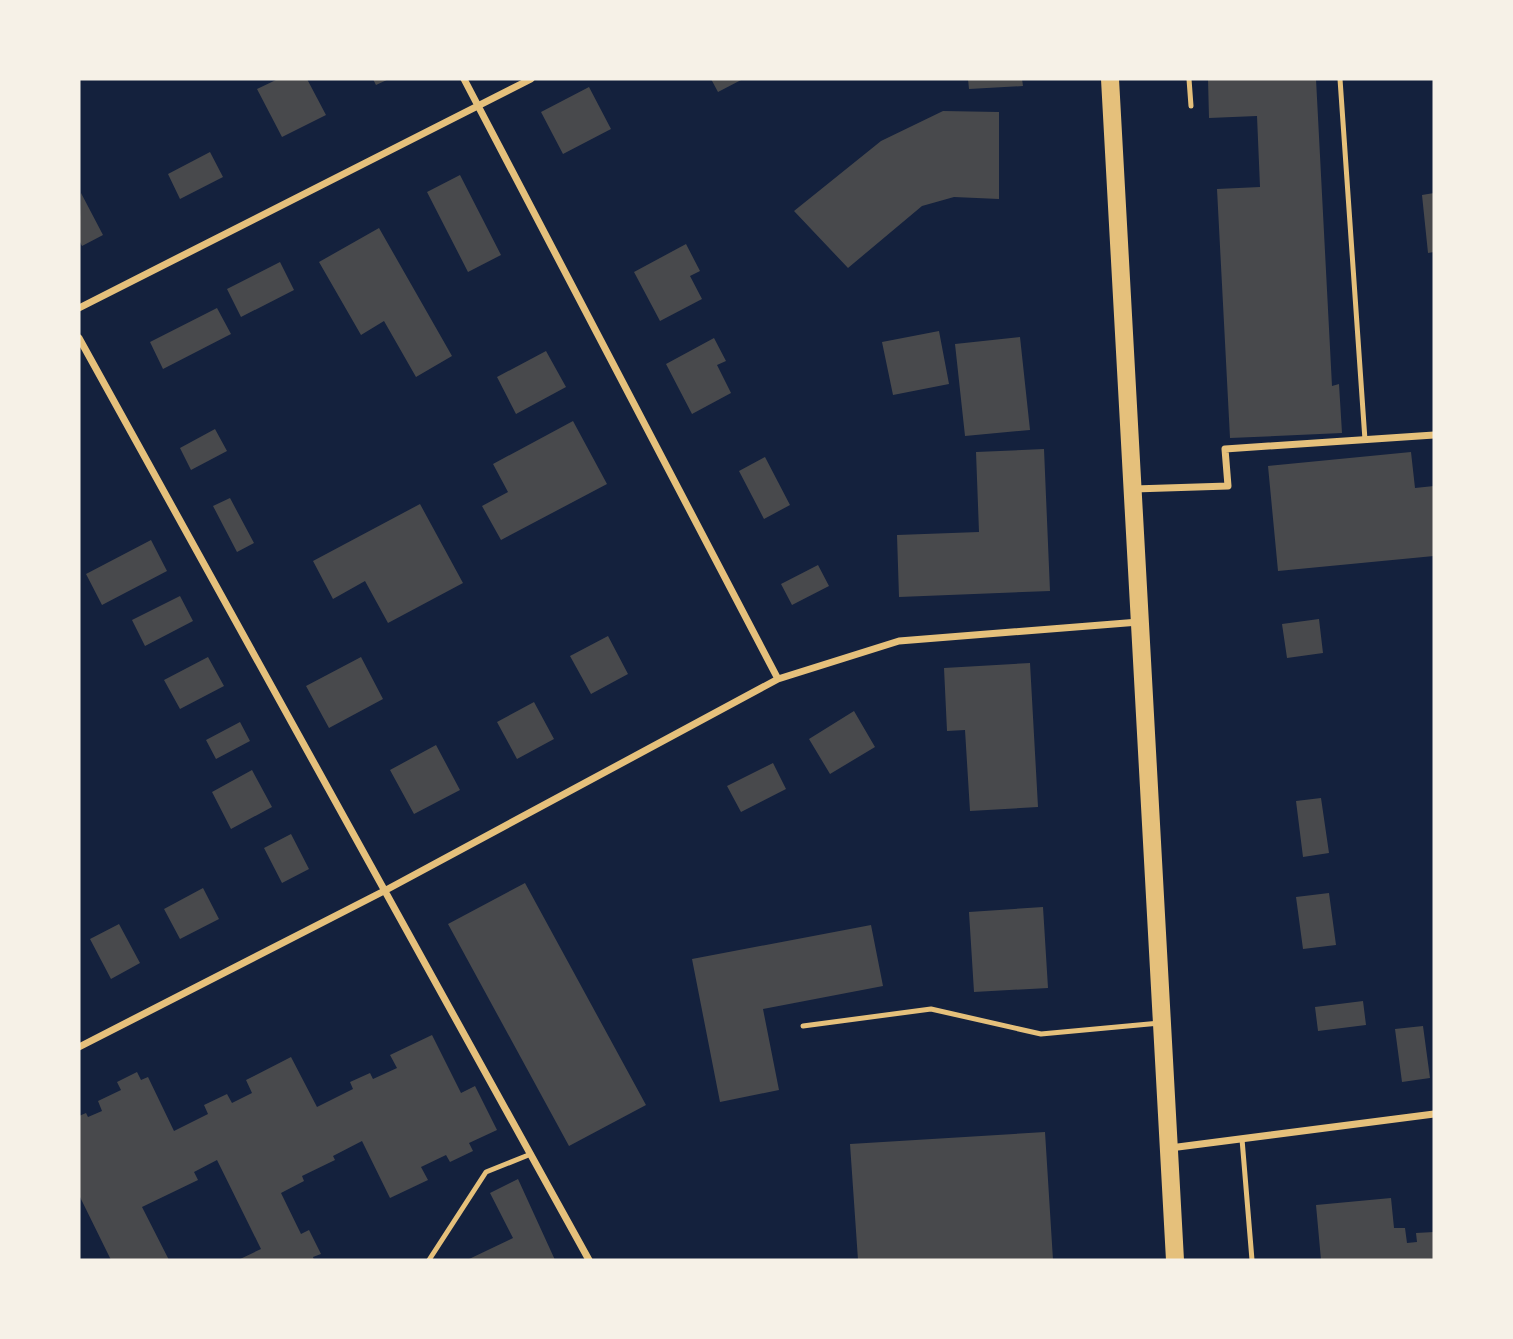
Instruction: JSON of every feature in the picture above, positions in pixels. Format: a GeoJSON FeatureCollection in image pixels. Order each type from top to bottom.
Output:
{"type":"FeatureCollection","features":[{"type":"Feature","properties":{"kind":"main road"},"geometry":{"type":"LineString","coordinates":[[1110,79],[1175,1260]]}},
{"type":"Feature","properties":{"kind":"street"},"geometry":{"type":"LineString","coordinates":[[464,79],[778,679]]}},
{"type":"Feature","properties":{"kind":"street"},"geometry":{"type":"LineString","coordinates":[[79,308],[531,79]]}},
{"type":"Feature","properties":{"kind":"street"},"geometry":{"type":"LineString","coordinates":[[79,338],[589,1260]]}},
{"type":"Feature","properties":{"kind":"street"},"geometry":{"type":"LineString","coordinates":[[1133,489],[1228,486],[1225,449],[1434,435]]}},
{"type":"Feature","properties":{"kind":"street"},"geometry":{"type":"LineString","coordinates":[[79,1046],[386,890],[778,679],[899,641],[1140,622]]}},
{"type":"Feature","properties":{"kind":"street"},"geometry":{"type":"LineString","coordinates":[[1170,1148],[1434,1114]]}},
{"type":"Feature","properties":{"kind":"lane"},"geometry":{"type":"LineString","coordinates":[[1189,79],[1191,106]]}},
{"type":"Feature","properties":{"kind":"lane"},"geometry":{"type":"LineString","coordinates":[[1340,79],[1365,440]]}},
{"type":"Feature","properties":{"kind":"lane"},"geometry":{"type":"LineString","coordinates":[[803,1026],[931,1009],[1041,1034],[1160,1023]]}},
{"type":"Feature","properties":{"kind":"lane"},"geometry":{"type":"LineString","coordinates":[[1242,1139],[1252,1260]]}},
{"type":"Feature","properties":{"kind":"lane"},"geometry":{"type":"LineString","coordinates":[[429,1260],[486,1172],[531,1154]]}},
{"type":"Feature","properties":{"kind":"building"},"geometry":{"type":"Polygon","coordinates":[[[278,79],[307,79],[326,115],[282,137],[257,89],[278,79]]]}},
{"type":"Feature","properties":{"kind":"building"},"geometry":{"type":"Polygon","coordinates":[[[373,79],[389,79],[376,85],[373,79]]]}},
{"type":"Feature","properties":{"kind":"building"},"geometry":{"type":"Polygon","coordinates":[[[711,79],[743,79],[718,92],[711,79]]]}},
{"type":"Feature","properties":{"kind":"building"},"geometry":{"type":"Polygon","coordinates":[[[968,79],[1022,79],[1023,86],[969,89],[968,79]]]}},
{"type":"Feature","properties":{"kind":"building"},"geometry":{"type":"Polygon","coordinates":[[[1208,79],[1316,79],[1332,386],[1339,384],[1342,433],[1230,438],[1217,189],[1260,187],[1257,116],[1209,118],[1208,79]]]}},
{"type":"Feature","properties":{"kind":"building"},"geometry":{"type":"Polygon","coordinates":[[[589,87],[611,129],[563,154],[541,112],[589,87]]]}},
{"type":"Feature","properties":{"kind":"building"},"geometry":{"type":"Polygon","coordinates":[[[943,111],[999,112],[999,199],[954,197],[922,206],[848,268],[794,211],[881,141],[943,111]]]}},
{"type":"Feature","properties":{"kind":"building"},"geometry":{"type":"Polygon","coordinates":[[[210,152],[223,177],[180,199],[168,174],[210,152]]]}},
{"type":"Feature","properties":{"kind":"building"},"geometry":{"type":"Polygon","coordinates":[[[460,175],[501,255],[468,272],[427,192],[460,175]]]}},
{"type":"Feature","properties":{"kind":"building"},"geometry":{"type":"Polygon","coordinates":[[[81,193],[103,235],[82,246],[79,240],[81,193]]]}},
{"type":"Feature","properties":{"kind":"building"},"geometry":{"type":"Polygon","coordinates":[[[1434,193],[1434,252],[1428,253],[1422,195],[1434,193]]]}},
{"type":"Feature","properties":{"kind":"building"},"geometry":{"type":"Polygon","coordinates":[[[379,228],[452,356],[416,377],[384,321],[361,335],[319,262],[379,228]]]}},
{"type":"Feature","properties":{"kind":"building"},"geometry":{"type":"Polygon","coordinates":[[[686,244],[700,271],[690,276],[702,299],[660,321],[634,272],[686,244]]]}},
{"type":"Feature","properties":{"kind":"building"},"geometry":{"type":"Polygon","coordinates":[[[280,262],[294,290],[241,317],[227,289],[280,262]]]}},
{"type":"Feature","properties":{"kind":"building"},"geometry":{"type":"Polygon","coordinates":[[[217,308],[231,334],[163,369],[150,342],[217,308]]]}},
{"type":"Feature","properties":{"kind":"building"},"geometry":{"type":"Polygon","coordinates":[[[939,331],[949,384],[893,395],[882,342],[939,331]]]}},
{"type":"Feature","properties":{"kind":"building"},"geometry":{"type":"Polygon","coordinates":[[[1020,337],[1030,430],[965,436],[955,344],[1020,337]]]}},
{"type":"Feature","properties":{"kind":"building"},"geometry":{"type":"Polygon","coordinates":[[[714,338],[726,361],[717,365],[731,393],[692,414],[666,364],[714,338]]]}},
{"type":"Feature","properties":{"kind":"building"},"geometry":{"type":"Polygon","coordinates":[[[546,351],[566,387],[516,414],[497,377],[546,351]]]}},
{"type":"Feature","properties":{"kind":"building"},"geometry":{"type":"Polygon","coordinates":[[[573,421],[607,484],[501,540],[482,506],[508,492],[493,464],[573,421]]]}},
{"type":"Feature","properties":{"kind":"building"},"geometry":{"type":"Polygon","coordinates":[[[215,429],[227,451],[191,470],[180,448],[215,429]]]}},
{"type":"Feature","properties":{"kind":"building"},"geometry":{"type":"Polygon","coordinates":[[[1044,449],[1050,591],[899,597],[897,535],[979,532],[976,452],[1044,449]]]}},
{"type":"Feature","properties":{"kind":"building"},"geometry":{"type":"Polygon","coordinates":[[[1411,452],[1415,488],[1434,486],[1434,556],[1278,571],[1268,466],[1411,452]]]}},
{"type":"Feature","properties":{"kind":"building"},"geometry":{"type":"Polygon","coordinates":[[[765,457],[790,505],[764,519],[739,471],[765,457]]]}},
{"type":"Feature","properties":{"kind":"building"},"geometry":{"type":"Polygon","coordinates":[[[230,498],[254,543],[237,552],[213,506],[230,498]]]}},
{"type":"Feature","properties":{"kind":"building"},"geometry":{"type":"Polygon","coordinates":[[[420,504],[463,583],[388,623],[365,581],[333,599],[313,561],[420,504]]]}},
{"type":"Feature","properties":{"kind":"building"},"geometry":{"type":"Polygon","coordinates":[[[151,540],[167,571],[102,605],[86,574],[151,540]]]}},
{"type":"Feature","properties":{"kind":"building"},"geometry":{"type":"Polygon","coordinates":[[[818,565],[829,586],[792,605],[781,584],[818,565]]]}},
{"type":"Feature","properties":{"kind":"building"},"geometry":{"type":"Polygon","coordinates":[[[180,596],[193,621],[145,646],[132,620],[180,596]]]}},
{"type":"Feature","properties":{"kind":"building"},"geometry":{"type":"Polygon","coordinates":[[[1319,619],[1323,653],[1287,658],[1282,624],[1319,619]]]}},
{"type":"Feature","properties":{"kind":"building"},"geometry":{"type":"Polygon","coordinates":[[[608,636],[628,674],[591,694],[570,656],[608,636]]]}},
{"type":"Feature","properties":{"kind":"building"},"geometry":{"type":"Polygon","coordinates":[[[208,657],[224,686],[180,709],[164,680],[208,657]]]}},
{"type":"Feature","properties":{"kind":"building"},"geometry":{"type":"Polygon","coordinates":[[[361,657],[383,699],[329,728],[306,686],[361,657]]]}},
{"type":"Feature","properties":{"kind":"building"},"geometry":{"type":"Polygon","coordinates":[[[1030,663],[1038,807],[970,811],[965,730],[947,731],[944,668],[1030,663]]]}},
{"type":"Feature","properties":{"kind":"building"},"geometry":{"type":"Polygon","coordinates":[[[534,702],[554,739],[517,759],[497,722],[534,702]]]}},
{"type":"Feature","properties":{"kind":"building"},"geometry":{"type":"Polygon","coordinates":[[[854,711],[875,747],[830,774],[809,739],[854,711]]]}},
{"type":"Feature","properties":{"kind":"building"},"geometry":{"type":"Polygon","coordinates":[[[240,722],[250,741],[216,759],[206,740],[240,722]]]}},
{"type":"Feature","properties":{"kind":"building"},"geometry":{"type":"Polygon","coordinates":[[[436,745],[460,790],[414,814],[390,770],[436,745]]]}},
{"type":"Feature","properties":{"kind":"building"},"geometry":{"type":"Polygon","coordinates":[[[773,763],[786,789],[741,812],[727,786],[773,763]]]}},
{"type":"Feature","properties":{"kind":"building"},"geometry":{"type":"Polygon","coordinates":[[[252,770],[272,807],[231,829],[212,792],[252,770]]]}},
{"type":"Feature","properties":{"kind":"building"},"geometry":{"type":"Polygon","coordinates":[[[1321,798],[1329,853],[1303,857],[1296,801],[1321,798]]]}},
{"type":"Feature","properties":{"kind":"building"},"geometry":{"type":"Polygon","coordinates":[[[291,834],[309,869],[282,883],[264,848],[291,834]]]}},
{"type":"Feature","properties":{"kind":"building"},"geometry":{"type":"Polygon","coordinates":[[[525,883],[646,1105],[569,1146],[448,924],[525,883]]]}},
{"type":"Feature","properties":{"kind":"building"},"geometry":{"type":"Polygon","coordinates":[[[203,888],[219,919],[180,939],[164,909],[203,888]]]}},
{"type":"Feature","properties":{"kind":"building"},"geometry":{"type":"Polygon","coordinates":[[[1329,893],[1336,945],[1303,949],[1296,897],[1329,893]]]}},
{"type":"Feature","properties":{"kind":"building"},"geometry":{"type":"Polygon","coordinates":[[[1043,907],[1048,988],[974,992],[969,912],[1043,907]]]}},
{"type":"Feature","properties":{"kind":"building"},"geometry":{"type":"Polygon","coordinates":[[[119,924],[140,963],[111,979],[90,939],[119,924]]]}},
{"type":"Feature","properties":{"kind":"building"},"geometry":{"type":"Polygon","coordinates":[[[871,925],[883,986],[763,1009],[779,1090],[720,1102],[692,959],[871,925]]]}},
{"type":"Feature","properties":{"kind":"building"},"geometry":{"type":"Polygon","coordinates":[[[1363,1001],[1366,1025],[1318,1031],[1315,1007],[1363,1001]]]}},
{"type":"Feature","properties":{"kind":"building"},"geometry":{"type":"Polygon","coordinates":[[[1423,1026],[1430,1078],[1402,1082],[1395,1029],[1423,1026]]]}},
{"type":"Feature","properties":{"kind":"building"},"geometry":{"type":"Polygon","coordinates":[[[432,1035],[461,1093],[475,1086],[497,1130],[469,1143],[473,1151],[450,1162],[446,1155],[421,1167],[428,1180],[390,1198],[362,1141],[333,1156],[335,1160],[302,1176],[304,1181],[281,1193],[301,1234],[309,1230],[321,1254],[313,1257],[314,1260],[238,1260],[261,1249],[217,1160],[194,1172],[198,1180],[142,1207],[169,1260],[111,1260],[79,1195],[79,1116],[86,1113],[88,1117],[102,1111],[98,1101],[121,1090],[117,1082],[137,1072],[141,1080],[148,1077],[174,1131],[208,1114],[204,1105],[227,1094],[232,1103],[252,1093],[246,1080],[291,1057],[317,1107],[353,1089],[350,1082],[370,1073],[373,1079],[397,1068],[390,1055],[432,1035]]]}},
{"type":"Feature","properties":{"kind":"building"},"geometry":{"type":"Polygon","coordinates":[[[1045,1132],[1053,1260],[858,1260],[850,1144],[1045,1132]]]}},
{"type":"Feature","properties":{"kind":"building"},"geometry":{"type":"Polygon","coordinates":[[[518,1179],[555,1260],[467,1260],[513,1238],[490,1193],[518,1179]]]}},
{"type":"Feature","properties":{"kind":"building"},"geometry":{"type":"Polygon","coordinates":[[[1391,1198],[1394,1228],[1405,1228],[1407,1243],[1417,1242],[1416,1233],[1434,1232],[1434,1260],[1321,1260],[1316,1205],[1391,1198]]]}}]}
